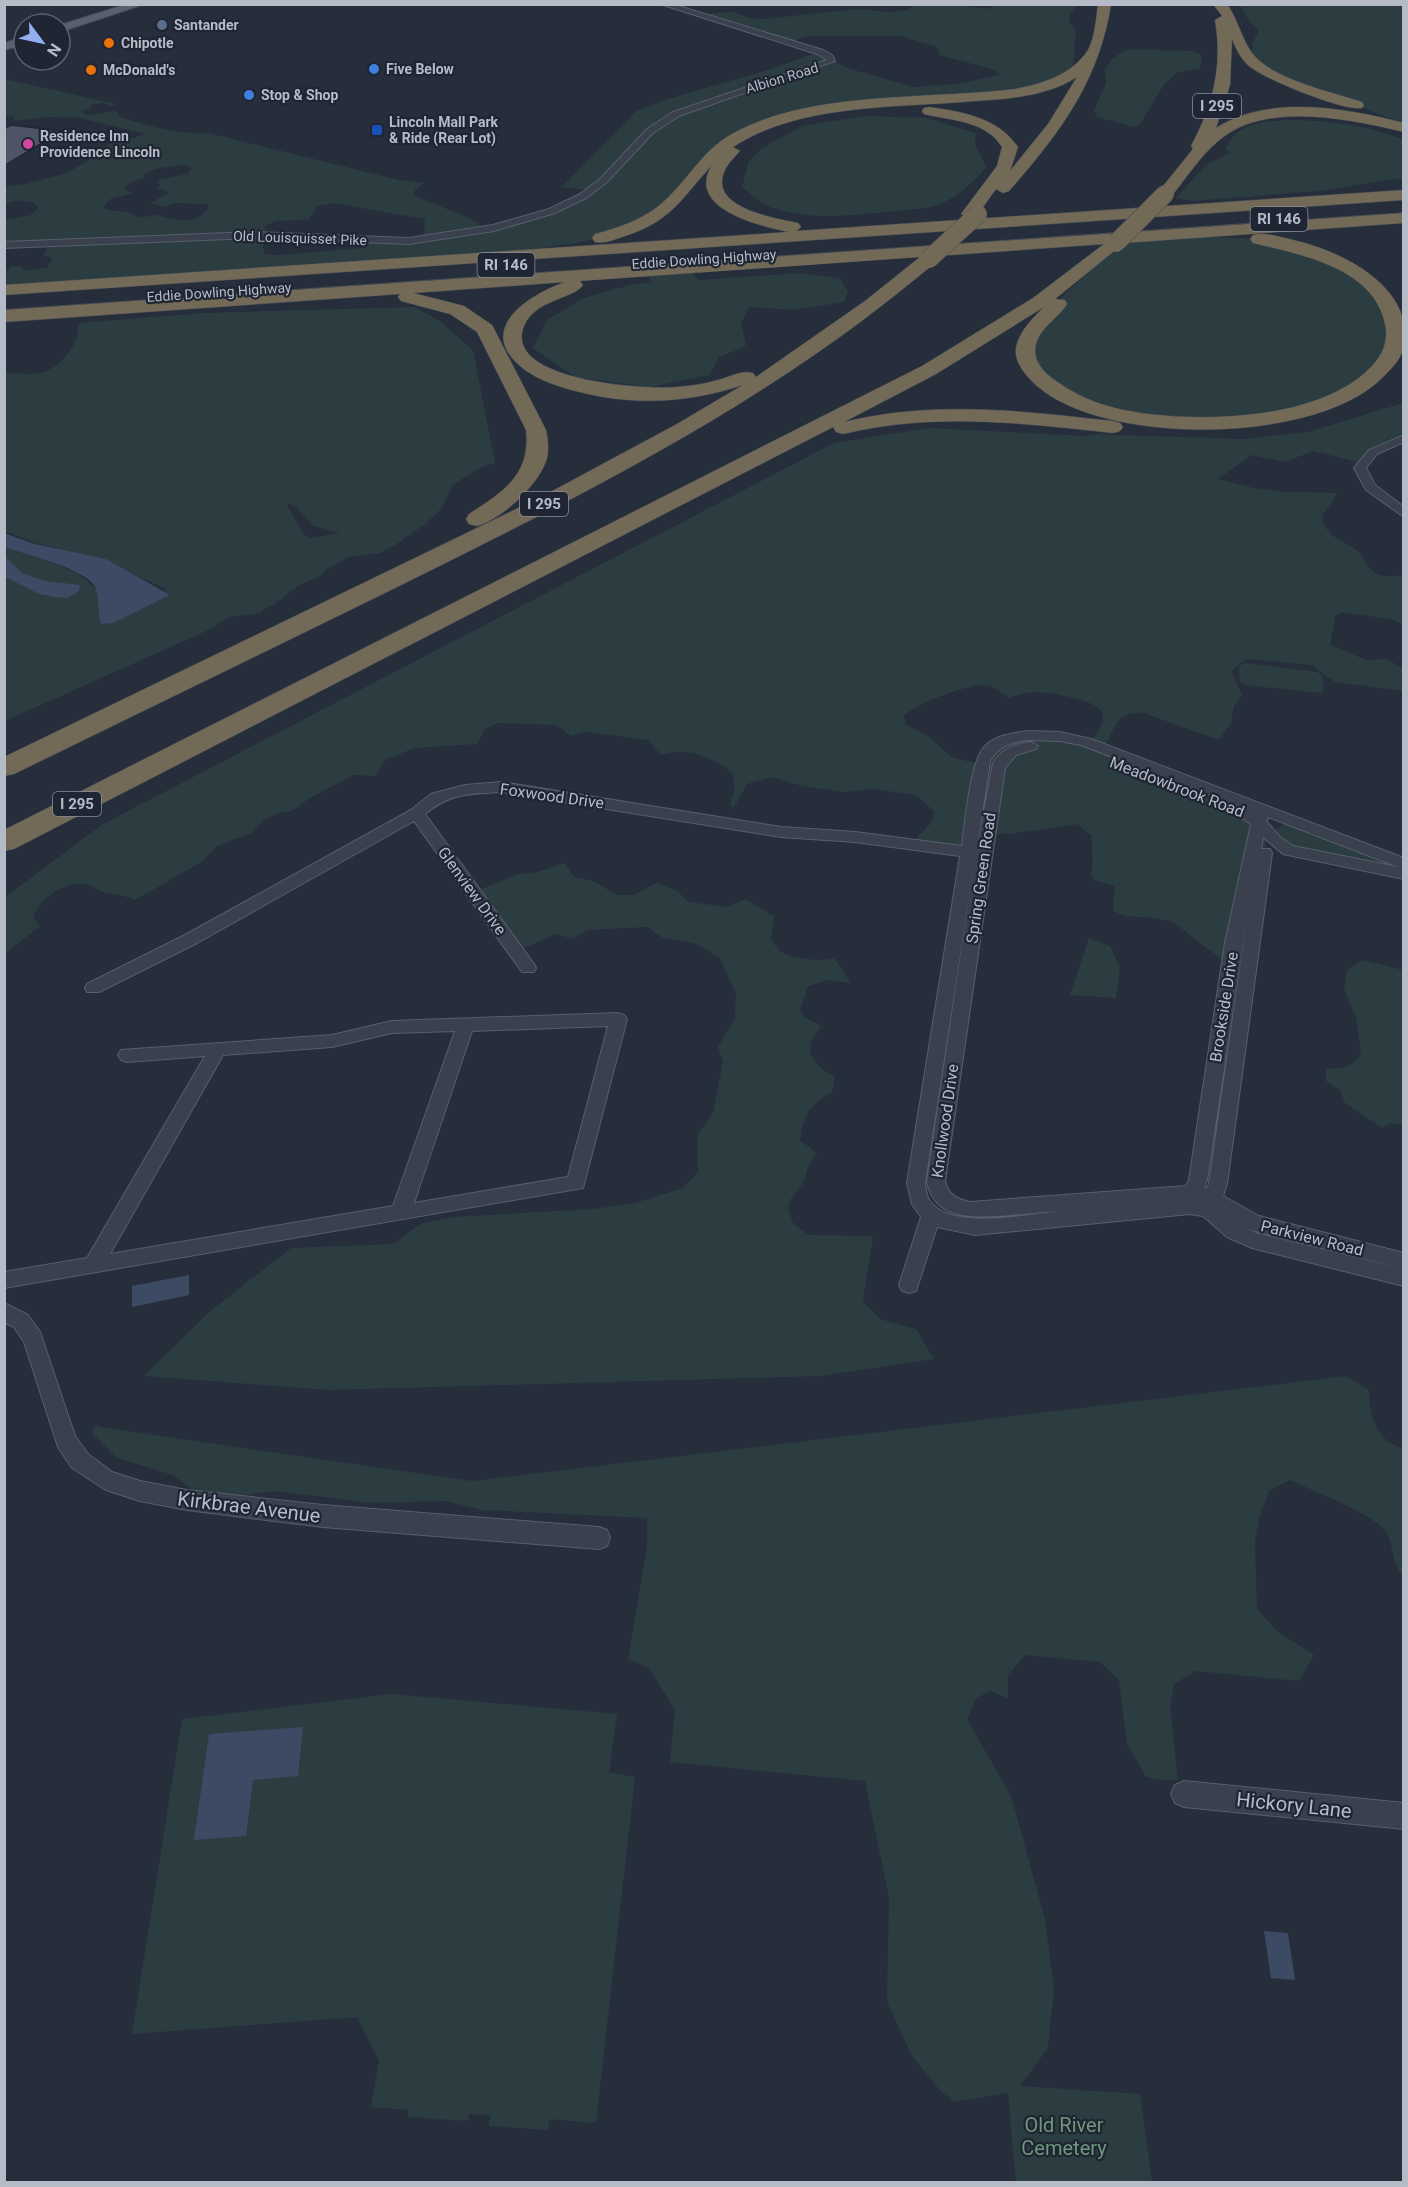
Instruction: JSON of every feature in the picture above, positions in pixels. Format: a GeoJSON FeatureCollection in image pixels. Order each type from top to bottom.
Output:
{"type":"FeatureCollection","features":[{"type":"Feature","properties":{"kind":"highway","name":"I 295"},"geometry":{"type":"LineString","coordinates":[[8,766],[479,537],[621,463],[732,399],[845,324],[929,259],[1018,171],[1054,128],[1074,97],[1095,50],[1105,4]]}},
{"type":"Feature","properties":{"kind":"highway","name":"I 295"},"geometry":{"type":"LineString","coordinates":[[4,842],[953,356],[1040,302],[1115,245],[1165,194],[1197,150],[1213,117],[1226,68],[1226,49],[1218,4]]}},
{"type":"Feature","properties":{"kind":"highway"},"geometry":{"type":"LineString","coordinates":[[1218,4],[1230,18],[1247,56],[1257,66],[1283,79],[1404,122]]}},
{"type":"Feature","properties":{"kind":"highway"},"geometry":{"type":"LineString","coordinates":[[410,262],[552,248],[611,236],[641,224],[664,210],[722,147],[761,126],[799,115],[841,108],[991,96],[1030,90],[1068,76],[1095,50]]}},
{"type":"Feature","properties":{"kind":"highway"},"geometry":{"type":"LineString","coordinates":[[920,228],[820,229],[764,221],[740,213],[724,203],[715,192],[714,179],[720,165],[734,149],[756,136],[789,124],[826,115],[866,110],[929,111],[960,117],[988,127],[1000,134],[1010,147],[1001,172],[973,214]]}},
{"type":"Feature","properties":{"kind":"highway"},"geometry":{"type":"LineString","coordinates":[[1165,194],[1219,133],[1242,121],[1276,114],[1317,114],[1365,119],[1404,128]]}},
{"type":"Feature","properties":{"kind":"highway"},"geometry":{"type":"LineString","coordinates":[[4,290],[1404,193]]}},
{"type":"Feature","properties":{"kind":"highway","name":"Eddie Dowling Highway"},"geometry":{"type":"LineString","coordinates":[[4,298],[1404,203]]}},
{"type":"Feature","properties":{"kind":"highway","name":"Eddie Dowling Highway"},"geometry":{"type":"LineString","coordinates":[[4,306],[1404,210]]}},
{"type":"Feature","properties":{"kind":"highway"},"geometry":{"type":"LineString","coordinates":[[4,316],[1404,218]]}},
{"type":"Feature","properties":{"kind":"highway"},"geometry":{"type":"LineString","coordinates":[[1115,245],[1036,327],[1026,344],[1027,360],[1038,376],[1058,392],[1080,402],[1119,415],[1164,422],[1212,422],[1257,418],[1299,410],[1349,392],[1371,379],[1391,356],[1396,333],[1394,318],[1386,304],[1363,279],[1332,260],[1295,246],[1256,239],[1214,236],[1137,237]]}},
{"type":"Feature","properties":{"kind":"highway"},"geometry":{"type":"LineString","coordinates":[[726,266],[612,278],[560,290],[535,302],[519,316],[512,331],[513,342],[519,353],[530,364],[567,382],[619,392],[663,394],[704,389],[750,376],[845,324]]}},
{"type":"Feature","properties":{"kind":"highway"},"geometry":{"type":"LineString","coordinates":[[228,659],[485,514],[520,486],[532,470],[538,454],[538,438],[534,424],[493,341],[485,329],[473,319],[447,306],[415,298],[370,293],[319,294]]}},
{"type":"Feature","properties":{"kind":"highway"},"geometry":{"type":"LineString","coordinates":[[662,506],[816,438],[873,420],[923,414],[971,414],[1156,430],[1251,429],[1311,418],[1353,404],[1387,384],[1404,368]]}},
{"type":"Feature","properties":{"kind":"main road"},"geometry":{"type":"LineString","coordinates":[[72,20],[124,4]]}},
{"type":"Feature","properties":{"kind":"main road"},"geometry":{"type":"LineString","coordinates":[[72,25],[140,4]]}},
{"type":"Feature","properties":{"kind":"street","name":"Albion Road"},"geometry":{"type":"LineString","coordinates":[[588,193],[603,181],[650,131],[676,114],[831,61],[829,57],[819,52],[663,4]]}},
{"type":"Feature","properties":{"kind":"street","name":"Old Louisquisset Pike"},"geometry":{"type":"LineString","coordinates":[[4,245],[254,235],[385,241],[427,240],[478,232],[525,220],[563,207],[588,193]]}},
{"type":"Feature","properties":{"kind":"street"},"geometry":{"type":"LineString","coordinates":[[1404,438],[1375,449],[1366,456],[1360,468],[1370,488],[1404,513]]}},
{"type":"Feature","properties":{"kind":"street","name":"Meadowbrook Road"},"geometry":{"type":"LineString","coordinates":[[990,768],[1011,750],[1035,745],[1067,747],[1247,814],[1404,864]]}},
{"type":"Feature","properties":{"kind":"street","name":"Spring Green Road"},"geometry":{"type":"LineString","coordinates":[[931,1216],[916,1196],[916,1178],[958,969],[990,768]]}},
{"type":"Feature","properties":{"kind":"street","name":"Foxwood Drive"},"geometry":{"type":"LineString","coordinates":[[93,988],[191,939],[416,813],[436,798],[465,790],[501,788],[781,832],[855,837],[977,854]]}},
{"type":"Feature","properties":{"kind":"street","name":"Glenview Drive"},"geometry":{"type":"LineString","coordinates":[[416,813],[528,968]]}},
{"type":"Feature","properties":{"kind":"street","name":"Meadowbrook Road"},"geometry":{"type":"LineString","coordinates":[[1268,820],[1275,844],[1288,850],[1404,874]]}},
{"type":"Feature","properties":{"kind":"street","name":"Brookside Drive"},"geometry":{"type":"LineString","coordinates":[[1201,1202],[1198,1180],[1233,943],[1268,820]]}},
{"type":"Feature","properties":{"kind":"street","name":"Knollwood Drive"},"geometry":{"type":"LineString","coordinates":[[958,969],[936,1181],[937,1192],[943,1201],[970,1210],[1201,1202]]}},
{"type":"Feature","properties":{"kind":"street"},"geometry":{"type":"LineString","coordinates":[[4,1280],[576,1183],[618,1019],[392,1027],[332,1041],[127,1055]]}},
{"type":"Feature","properties":{"kind":"street"},"geometry":{"type":"LineString","coordinates":[[401,1212],[466,1024]]}},
{"type":"Feature","properties":{"kind":"street"},"geometry":{"type":"LineString","coordinates":[[94,1264],[218,1049]]}},
{"type":"Feature","properties":{"kind":"street"},"geometry":{"type":"LineString","coordinates":[[909,1285],[931,1216],[945,1222],[975,1227],[1201,1202]]}},
{"type":"Feature","properties":{"kind":"street","name":"Parkview Road"},"geometry":{"type":"LineString","coordinates":[[1201,1202],[1254,1223],[1404,1261]]}},
{"type":"Feature","properties":{"kind":"street","name":"Parkview Road"},"geometry":{"type":"LineString","coordinates":[[1201,1202],[1234,1231],[1252,1240],[1404,1278]]}},
{"type":"Feature","properties":{"kind":"street","name":"Kirkbrae Avenue"},"geometry":{"type":"LineString","coordinates":[[4,1311],[21,1321],[33,1338],[66,1440],[80,1461],[106,1480],[140,1491],[198,1502],[323,1516],[599,1538]]}},
{"type":"Feature","properties":{"kind":"street","name":"Hickory Lane"},"geometry":{"type":"LineString","coordinates":[[1184,1794],[1404,1816]]}},
{"type":"Feature","properties":{"kind":"green space"},"geometry":{"type":"Polygon","coordinates":[[[948,4],[986,9],[1001,4],[1075,5],[1069,15],[1069,22],[1076,30],[1073,68],[1058,80],[1011,92],[844,106],[743,132],[663,208],[607,235],[577,243],[515,251],[5,289],[5,272],[12,266],[22,267],[23,271],[47,268],[52,258],[43,255],[49,245],[5,245],[4,220],[31,215],[38,208],[33,202],[15,201],[5,204],[5,186],[26,184],[67,173],[89,160],[93,154],[105,146],[146,134],[80,118],[49,117],[15,121],[13,117],[5,115],[5,79],[116,104],[111,106],[103,103],[90,105],[91,108],[81,111],[87,115],[117,111],[120,117],[152,126],[188,133],[209,133],[399,180],[424,183],[415,190],[413,195],[471,219],[485,229],[538,214],[587,190],[562,187],[635,112],[665,100],[771,69],[818,52],[847,68],[913,87],[956,84],[1001,75],[992,69],[939,55],[937,47],[901,36],[810,36],[797,39],[792,44],[699,14],[733,12],[750,18],[764,19],[856,9],[889,12],[907,10],[914,6],[948,4]],[[179,165],[155,169],[143,175],[145,178],[133,181],[126,187],[125,190],[134,193],[110,199],[103,208],[140,217],[156,215],[186,220],[199,217],[209,206],[175,203],[163,207],[151,203],[168,193],[155,188],[160,185],[157,180],[187,174],[192,169],[179,165]],[[332,203],[318,206],[308,220],[277,221],[265,226],[263,249],[265,254],[278,255],[362,248],[371,240],[424,238],[425,219],[332,203]]]}},
{"type":"Feature","properties":{"kind":"green space"},"geometry":{"type":"Polygon","coordinates":[[[1240,5],[1403,5],[1403,123],[1279,77],[1251,60],[1253,42],[1259,30],[1249,21],[1240,5]]]}},
{"type":"Feature","properties":{"kind":"green space"},"geometry":{"type":"Polygon","coordinates":[[[1128,49],[1191,51],[1202,55],[1200,69],[1178,72],[1165,83],[1140,124],[1134,127],[1097,117],[1094,110],[1106,83],[1105,69],[1113,58],[1128,49]]]}},
{"type":"Feature","properties":{"kind":"green space"},"geometry":{"type":"Polygon","coordinates":[[[865,116],[926,118],[976,133],[975,144],[986,167],[965,188],[940,204],[863,214],[814,216],[782,211],[757,200],[742,187],[749,161],[762,148],[802,126],[865,116]]]}},
{"type":"Feature","properties":{"kind":"green space"},"geometry":{"type":"Polygon","coordinates":[[[1287,120],[1346,124],[1403,139],[1403,178],[1318,191],[1192,201],[1176,198],[1206,165],[1231,152],[1226,150],[1230,141],[1243,129],[1259,123],[1287,120]]]}},
{"type":"Feature","properties":{"kind":"green space"},"geometry":{"type":"Polygon","coordinates":[[[1191,236],[1255,239],[1341,266],[1373,293],[1389,319],[1390,348],[1379,365],[1334,398],[1244,419],[1152,420],[1053,392],[1023,340],[1034,325],[1117,243],[1191,236]]]}},
{"type":"Feature","properties":{"kind":"green space"},"geometry":{"type":"Polygon","coordinates":[[[688,269],[699,280],[800,273],[839,278],[848,291],[844,302],[794,310],[749,307],[741,323],[746,345],[719,357],[710,375],[650,387],[575,377],[533,348],[547,320],[584,298],[633,284],[652,283],[648,273],[688,269]]]}},
{"type":"Feature","properties":{"kind":"green space"},"geometry":{"type":"Polygon","coordinates":[[[415,307],[441,322],[473,350],[495,463],[479,468],[453,485],[441,509],[425,524],[380,553],[348,557],[325,570],[322,575],[298,586],[275,604],[263,609],[261,613],[228,617],[213,628],[5,721],[4,543],[77,573],[95,588],[113,617],[165,596],[166,589],[100,559],[36,543],[5,531],[5,372],[33,374],[43,372],[60,362],[74,344],[78,323],[204,313],[415,307]],[[286,503],[303,534],[310,538],[340,533],[313,526],[295,506],[286,503]]]}},
{"type":"Feature","properties":{"kind":"green space"},"geometry":{"type":"Polygon","coordinates":[[[1403,403],[1403,434],[1370,448],[1358,462],[1313,451],[1285,462],[1252,455],[1218,479],[1254,488],[1287,492],[1338,493],[1322,516],[1324,524],[1336,538],[1358,551],[1378,575],[1403,575],[1404,626],[1395,620],[1342,612],[1335,616],[1331,645],[1366,660],[1386,659],[1403,668],[1403,691],[1335,682],[1312,665],[1247,659],[1231,671],[1242,695],[1234,706],[1231,723],[1219,740],[1144,713],[1135,713],[1127,715],[1117,723],[1103,751],[1270,813],[1237,1041],[1219,1037],[1230,966],[1173,922],[1125,916],[1113,911],[1115,886],[1094,880],[1091,876],[1092,836],[1077,824],[1010,834],[1002,833],[988,839],[981,857],[910,845],[932,822],[934,811],[915,795],[874,789],[843,792],[802,786],[772,777],[747,784],[733,809],[730,803],[735,788],[732,773],[716,762],[689,753],[661,755],[648,740],[586,732],[571,736],[556,725],[497,723],[484,730],[477,744],[414,748],[385,760],[375,776],[354,775],[310,798],[290,812],[282,812],[265,819],[251,833],[217,846],[203,861],[135,900],[103,892],[86,884],[62,888],[47,897],[36,910],[33,917],[40,926],[5,954],[5,897],[103,824],[834,443],[929,428],[1086,436],[1089,434],[1243,439],[1308,432],[1403,403]],[[975,685],[928,701],[904,716],[906,725],[928,736],[952,757],[990,767],[994,753],[1002,746],[1012,742],[1038,739],[1065,741],[1087,746],[1101,727],[1102,713],[1092,704],[1082,700],[1040,692],[1024,693],[1010,698],[991,686],[975,685]]]}},
{"type":"Feature","properties":{"kind":"green space"},"geometry":{"type":"Polygon","coordinates":[[[1245,663],[1317,672],[1322,675],[1324,690],[1321,693],[1244,685],[1240,682],[1239,666],[1245,663]]]}},
{"type":"Feature","properties":{"kind":"green space"},"geometry":{"type":"Polygon","coordinates":[[[1285,824],[1295,825],[1403,864],[1403,874],[1288,850],[1274,835],[1277,828],[1285,824]]]}},
{"type":"Feature","properties":{"kind":"green space"},"geometry":{"type":"Polygon","coordinates":[[[565,863],[574,877],[593,881],[617,895],[634,895],[656,883],[676,890],[689,902],[728,907],[745,899],[774,916],[771,939],[784,954],[806,959],[834,958],[851,983],[828,980],[808,986],[800,1010],[804,1017],[821,1026],[811,1042],[810,1054],[823,1070],[835,1077],[832,1092],[813,1106],[803,1123],[800,1140],[817,1153],[808,1167],[804,1182],[790,1200],[788,1208],[793,1223],[808,1235],[873,1236],[863,1301],[880,1319],[916,1329],[934,1359],[821,1376],[328,1390],[144,1376],[209,1312],[291,1248],[394,1244],[420,1224],[453,1217],[593,1209],[635,1203],[683,1188],[698,1172],[697,1135],[713,1113],[723,1062],[718,1047],[735,1018],[736,994],[719,957],[697,944],[661,937],[648,927],[587,930],[573,939],[556,934],[519,950],[474,892],[519,874],[534,873],[565,863]]]}},
{"type":"Feature","properties":{"kind":"green space"},"geometry":{"type":"Polygon","coordinates":[[[1089,938],[1110,946],[1120,967],[1116,998],[1070,995],[1089,938]]]}},
{"type":"Feature","properties":{"kind":"green space"},"geometry":{"type":"Polygon","coordinates":[[[1362,960],[1403,970],[1403,1125],[1391,1123],[1382,1128],[1344,1102],[1341,1091],[1326,1081],[1326,1068],[1346,1067],[1361,1054],[1356,1017],[1344,989],[1347,971],[1362,960]]]}},
{"type":"Feature","properties":{"kind":"green space","name":"Old River Cemetery"},"geometry":{"type":"Polygon","coordinates":[[[1346,1376],[1369,1390],[1376,1426],[1387,1440],[1403,1448],[1403,1576],[1394,1560],[1387,1533],[1372,1519],[1290,1480],[1269,1491],[1259,1519],[1255,1542],[1257,1609],[1277,1631],[1314,1655],[1299,1681],[1196,1671],[1174,1684],[1170,1706],[1178,1780],[1146,1777],[1127,1744],[1119,1680],[1100,1662],[1025,1655],[1008,1675],[1008,1699],[991,1691],[976,1698],[967,1719],[1011,1796],[1045,1919],[1054,1989],[1048,2048],[1020,2086],[1140,2094],[1152,2182],[1016,2182],[1008,2093],[954,2102],[939,2089],[912,2056],[887,2002],[889,1898],[865,1781],[670,1762],[675,1710],[649,1668],[628,1659],[647,1546],[647,1518],[482,1510],[446,1501],[372,1503],[276,1491],[205,1499],[173,1475],[117,1458],[91,1432],[98,1424],[99,1427],[472,1481],[1346,1376]]]}},
{"type":"Feature","properties":{"kind":"green space"},"geometry":{"type":"Polygon","coordinates":[[[391,1694],[617,1714],[609,1772],[635,1777],[596,2123],[549,2119],[548,2130],[489,2126],[490,2115],[469,2114],[468,2121],[408,2117],[408,2110],[371,2107],[379,2061],[357,2017],[132,2034],[182,1719],[391,1694]]]}},
{"type":"Feature","properties":{"kind":"water"},"geometry":{"type":"Polygon","coordinates":[[[4,533],[35,544],[106,559],[170,595],[113,623],[101,624],[97,591],[90,580],[68,568],[5,547],[4,533]]]}},
{"type":"Feature","properties":{"kind":"water"},"geometry":{"type":"Polygon","coordinates":[[[5,557],[22,573],[45,581],[80,585],[79,591],[67,598],[39,594],[5,577],[5,557]]]}},
{"type":"Feature","properties":{"kind":"water"},"geometry":{"type":"Polygon","coordinates":[[[189,1275],[189,1295],[132,1307],[132,1286],[189,1275]]]}},
{"type":"Feature","properties":{"kind":"water"},"geometry":{"type":"Polygon","coordinates":[[[303,1727],[298,1776],[253,1780],[246,1836],[194,1840],[209,1734],[303,1727]]]}},
{"type":"Feature","properties":{"kind":"water"},"geometry":{"type":"Polygon","coordinates":[[[1264,1931],[1288,1933],[1295,1980],[1271,1978],[1264,1931]]]}},
{"type":"Feature","properties":{"kind":"building","name":"Residence Inn Providence Lincoln"},"geometry":{"type":"Polygon","coordinates":[[[11,125],[62,131],[4,166],[4,129],[11,125]]]}},
{"type":"Feature","properties":{"kind":"place","name":"Santander"},"geometry":{"type":"Point","coordinates":[162,25]}},
{"type":"Feature","properties":{"kind":"place","name":"Chipotle"},"geometry":{"type":"Point","coordinates":[109,43]}},
{"type":"Feature","properties":{"kind":"place","name":"Five Below"},"geometry":{"type":"Point","coordinates":[374,69]}},
{"type":"Feature","properties":{"kind":"place","name":"McDonald's"},"geometry":{"type":"Point","coordinates":[91,70]}},
{"type":"Feature","properties":{"kind":"place","name":"Stop & Shop"},"geometry":{"type":"Point","coordinates":[249,95]}},
{"type":"Feature","properties":{"kind":"place","name":"Lincoln Mall Park & Ride (Rear Lot)"},"geometry":{"type":"Point","coordinates":[377,130]}},
{"type":"Feature","properties":{"kind":"place","name":"Residence Inn Providence Lincoln"},"geometry":{"type":"Point","coordinates":[28,144]}}]}
